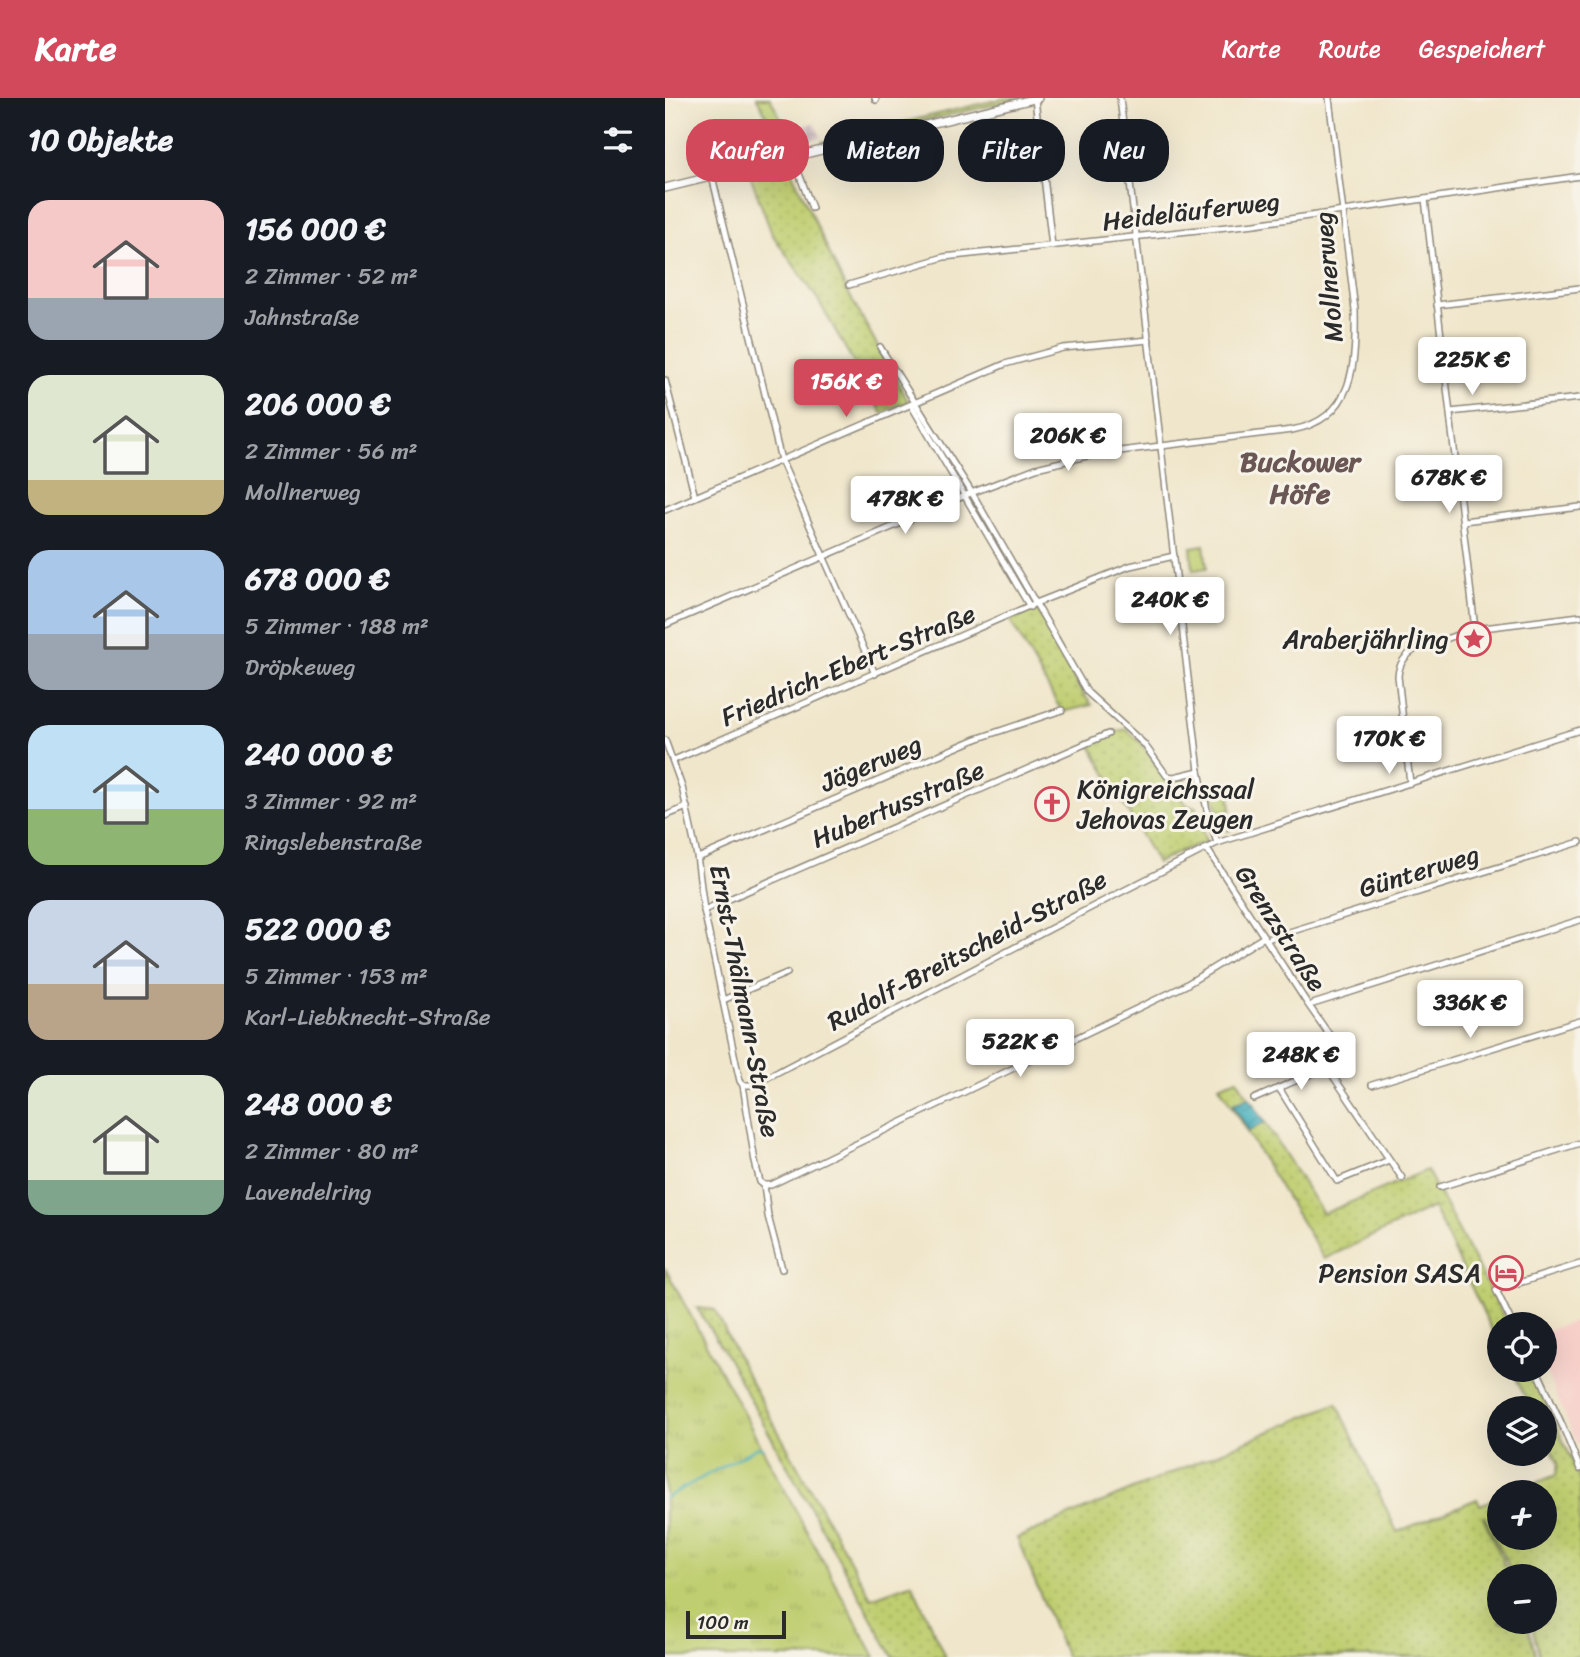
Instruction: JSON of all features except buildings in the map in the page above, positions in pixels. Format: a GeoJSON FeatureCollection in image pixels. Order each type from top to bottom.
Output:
{"type":"FeatureCollection","features":[{"type":"Feature","properties":{"kind":"main road"},"geometry":{"type":"LineString","coordinates":[[809,153],[1036,98]]}},
{"type":"Feature","properties":{"kind":"main road"},"geometry":{"type":"LineString","coordinates":[[665,188],[688,182]]}},
{"type":"Feature","properties":{"kind":"street"},"geometry":{"type":"LineString","coordinates":[[1036,98],[1052,246]]}},
{"type":"Feature","properties":{"kind":"street"},"geometry":{"type":"LineString","coordinates":[[1120,98],[1199,771],[1217,843]]}},
{"type":"Feature","properties":{"kind":"street","name":"Mollnerweg"},"geometry":{"type":"LineString","coordinates":[[665,625],[1013,475],[1062,461],[1300,429],[1322,421],[1336,408],[1345,394],[1350,377],[1355,334],[1355,310],[1329,98]]}},
{"type":"Feature","properties":{"kind":"street","name":"Heideläuferweg"},"geometry":{"type":"LineString","coordinates":[[849,285],[944,257],[1255,224],[1580,176]]}},
{"type":"Feature","properties":{"kind":"street"},"geometry":{"type":"LineString","coordinates":[[713,182],[781,460],[875,674]]}},
{"type":"Feature","properties":{"kind":"street"},"geometry":{"type":"LineString","coordinates":[[800,182],[812,208]]}},
{"type":"Feature","properties":{"kind":"street"},"geometry":{"type":"LineString","coordinates":[[1425,199],[1475,629]]}},
{"type":"Feature","properties":{"kind":"street"},"geometry":{"type":"LineString","coordinates":[[1437,305],[1580,288]]}},
{"type":"Feature","properties":{"kind":"street"},"geometry":{"type":"LineString","coordinates":[[665,510],[1005,364],[1039,353],[1149,340]]}},
{"type":"Feature","properties":{"kind":"street"},"geometry":{"type":"LineString","coordinates":[[880,347],[1087,692],[1144,744],[1167,776],[1199,771]]}},
{"type":"Feature","properties":{"kind":"street"},"geometry":{"type":"LineString","coordinates":[[665,380],[695,497]]}},
{"type":"Feature","properties":{"kind":"street"},"geometry":{"type":"LineString","coordinates":[[1450,412],[1580,397]]}},
{"type":"Feature","properties":{"kind":"street"},"geometry":{"type":"LineString","coordinates":[[1463,521],[1580,507]]}},
{"type":"Feature","properties":{"kind":"street","name":"Friedrich-Ebert-Straße"},"geometry":{"type":"LineString","coordinates":[[674,760],[1033,605],[1131,566],[1174,556]]}},
{"type":"Feature","properties":{"kind":"street"},"geometry":{"type":"LineString","coordinates":[[1410,783],[1398,677],[1400,666],[1407,655],[1416,649],[1475,629],[1580,616]]}},
{"type":"Feature","properties":{"kind":"street","name":"Jägerweg"},"geometry":{"type":"LineString","coordinates":[[698,858],[976,738],[1062,710]]}},
{"type":"Feature","properties":{"kind":"street","name":"Rudolf-Breitscheid-Straße"},"geometry":{"type":"LineString","coordinates":[[743,1085],[753,1085],[1217,843],[1580,730]]}},
{"type":"Feature","properties":{"kind":"street","name":"Hubertusstraße"},"geometry":{"type":"LineString","coordinates":[[704,909],[1108,734]]}},
{"type":"Feature","properties":{"kind":"street","name":"Ernst-Thälmann-Straße"},"geometry":{"type":"LineString","coordinates":[[665,740],[674,760],[687,807],[698,858],[704,909],[743,1085],[755,1161],[760,1182],[764,1185],[768,1216],[782,1269]]}},
{"type":"Feature","properties":{"kind":"street"},"geometry":{"type":"LineString","coordinates":[[665,816],[687,807]]}},
{"type":"Feature","properties":{"kind":"street","name":"Günterweg"},"geometry":{"type":"LineString","coordinates":[[764,1185],[781,1181],[1184,986],[1267,937],[1580,842]]}},
{"type":"Feature","properties":{"kind":"street","name":"Grenzstraße"},"geometry":{"type":"LineString","coordinates":[[1209,848],[1340,1049],[1342,1057],[1327,1067]]}},
{"type":"Feature","properties":{"kind":"street"},"geometry":{"type":"LineString","coordinates":[[1313,1004],[1580,920]]}},
{"type":"Feature","properties":{"kind":"street"},"geometry":{"type":"LineString","coordinates":[[723,1000],[787,973]]}},
{"type":"Feature","properties":{"kind":"street"},"geometry":{"type":"LineString","coordinates":[[1372,1085],[1580,1021]]}},
{"type":"Feature","properties":{"kind":"street"},"geometry":{"type":"LineString","coordinates":[[1254,1099],[1327,1067],[1402,1178]]}},
{"type":"Feature","properties":{"kind":"street"},"geometry":{"type":"LineString","coordinates":[[1279,1088],[1337,1181],[1389,1160]]}},
{"type":"Feature","properties":{"kind":"street"},"geometry":{"type":"LineString","coordinates":[[1440,1186],[1580,1143]]}},
{"type":"Feature","properties":{"kind":"street"},"geometry":{"type":"LineString","coordinates":[[1507,1312],[1496,1290],[1580,1264]]}},
{"type":"Feature","properties":{"kind":"street"},"geometry":{"type":"LineString","coordinates":[[1542,1382],[1580,1469]]}},
{"type":"Feature","properties":{"kind":"shaded area"},"geometry":{"type":"Polygon","coordinates":[[[814,123],[821,137],[809,140],[809,124],[814,123]]]}},
{"type":"Feature","properties":{"kind":"shaded area"},"geometry":{"type":"Polygon","coordinates":[[[1580,1320],[1578,1445],[1550,1382],[1557,1382],[1557,1327],[1580,1320]]]}},
{"type":"Feature","properties":{"kind":"green space"},"geometry":{"type":"Polygon","coordinates":[[[757,98],[770,98],[781,119],[768,119],[757,98]]]}},
{"type":"Feature","properties":{"kind":"green space"},"geometry":{"type":"Polygon","coordinates":[[[1005,98],[1023,98],[932,119],[917,119],[1005,98]]]}},
{"type":"Feature","properties":{"kind":"green space"},"geometry":{"type":"Polygon","coordinates":[[[753,182],[796,182],[844,285],[908,401],[882,413],[817,298],[772,234],[753,182]]]}},
{"type":"Feature","properties":{"kind":"green space"},"geometry":{"type":"Polygon","coordinates":[[[973,498],[1031,601],[971,500],[973,498]]]}},
{"type":"Feature","properties":{"kind":"green space"},"geometry":{"type":"Polygon","coordinates":[[[1204,545],[1207,568],[1193,570],[1191,547],[1204,545]]]}},
{"type":"Feature","properties":{"kind":"green space"},"geometry":{"type":"Polygon","coordinates":[[[1037,609],[1081,691],[1092,705],[1062,712],[1010,620],[1037,609]]]}},
{"type":"Feature","properties":{"kind":"green space"},"geometry":{"type":"Polygon","coordinates":[[[1126,729],[1141,743],[1167,781],[1186,778],[1181,797],[1189,806],[1196,807],[1206,842],[1157,863],[1089,743],[1126,729]]]}},
{"type":"Feature","properties":{"kind":"green space"},"geometry":{"type":"Polygon","coordinates":[[[1220,783],[1223,789],[1229,788],[1231,810],[1224,811],[1225,818],[1232,817],[1233,825],[1229,831],[1223,828],[1212,789],[1214,784],[1220,783]]]}},
{"type":"Feature","properties":{"kind":"green space"},"geometry":{"type":"Polygon","coordinates":[[[1237,1079],[1249,1098],[1233,1105],[1249,1131],[1265,1122],[1323,1214],[1427,1170],[1501,1312],[1487,1312],[1487,1320],[1433,1207],[1324,1259],[1219,1086],[1237,1079]]]}},
{"type":"Feature","properties":{"kind":"green space"},"geometry":{"type":"Polygon","coordinates":[[[665,1268],[875,1657],[665,1657],[665,1268]]]}},
{"type":"Feature","properties":{"kind":"green space"},"geometry":{"type":"Polygon","coordinates":[[[697,1308],[715,1310],[743,1368],[871,1598],[912,1583],[945,1657],[893,1657],[697,1308]]]}},
{"type":"Feature","properties":{"kind":"green space"},"geometry":{"type":"Polygon","coordinates":[[[1518,1382],[1536,1382],[1542,1396],[1525,1396],[1518,1382]]]}},
{"type":"Feature","properties":{"kind":"green space"},"geometry":{"type":"Polygon","coordinates":[[[1337,1403],[1397,1532],[1477,1499],[1480,1505],[1487,1502],[1487,1522],[1483,1517],[1487,1526],[1487,1550],[1498,1550],[1504,1564],[1487,1564],[1487,1634],[1530,1634],[1536,1657],[1066,1657],[1017,1538],[1337,1403]]]}},
{"type":"Feature","properties":{"kind":"green space"},"geometry":{"type":"Polygon","coordinates":[[[1557,1428],[1580,1482],[1580,1657],[1540,1657],[1534,1634],[1557,1634],[1557,1564],[1508,1564],[1501,1550],[1557,1550],[1557,1480],[1544,1480],[1556,1475],[1557,1428]]]}},
{"type":"Feature","properties":{"kind":"water"},"geometry":{"type":"Polygon","coordinates":[[[1249,1098],[1265,1122],[1249,1131],[1233,1104],[1249,1098]]]}},
{"type":"Feature","properties":{"kind":"waterway"},"geometry":{"type":"LineString","coordinates":[[665,1498],[758,1447],[763,1448]]}},
{"type":"Feature","properties":{"kind":"place","name":"Araberjährling"},"geometry":{"type":"Point","coordinates":[1474,639]}},
{"type":"Feature","properties":{"kind":"place","name":"Königreichssaal Jehovas Zeugen"},"geometry":{"type":"Point","coordinates":[1052,804]}},
{"type":"Feature","properties":{"kind":"place","name":"Pension SASA"},"geometry":{"type":"Point","coordinates":[1506,1273]}},
{"type":"Feature","properties":{"kind":"district","name":"Buckower Höfe"},"geometry":{"type":"Point","coordinates":[1300,477]}}]}
